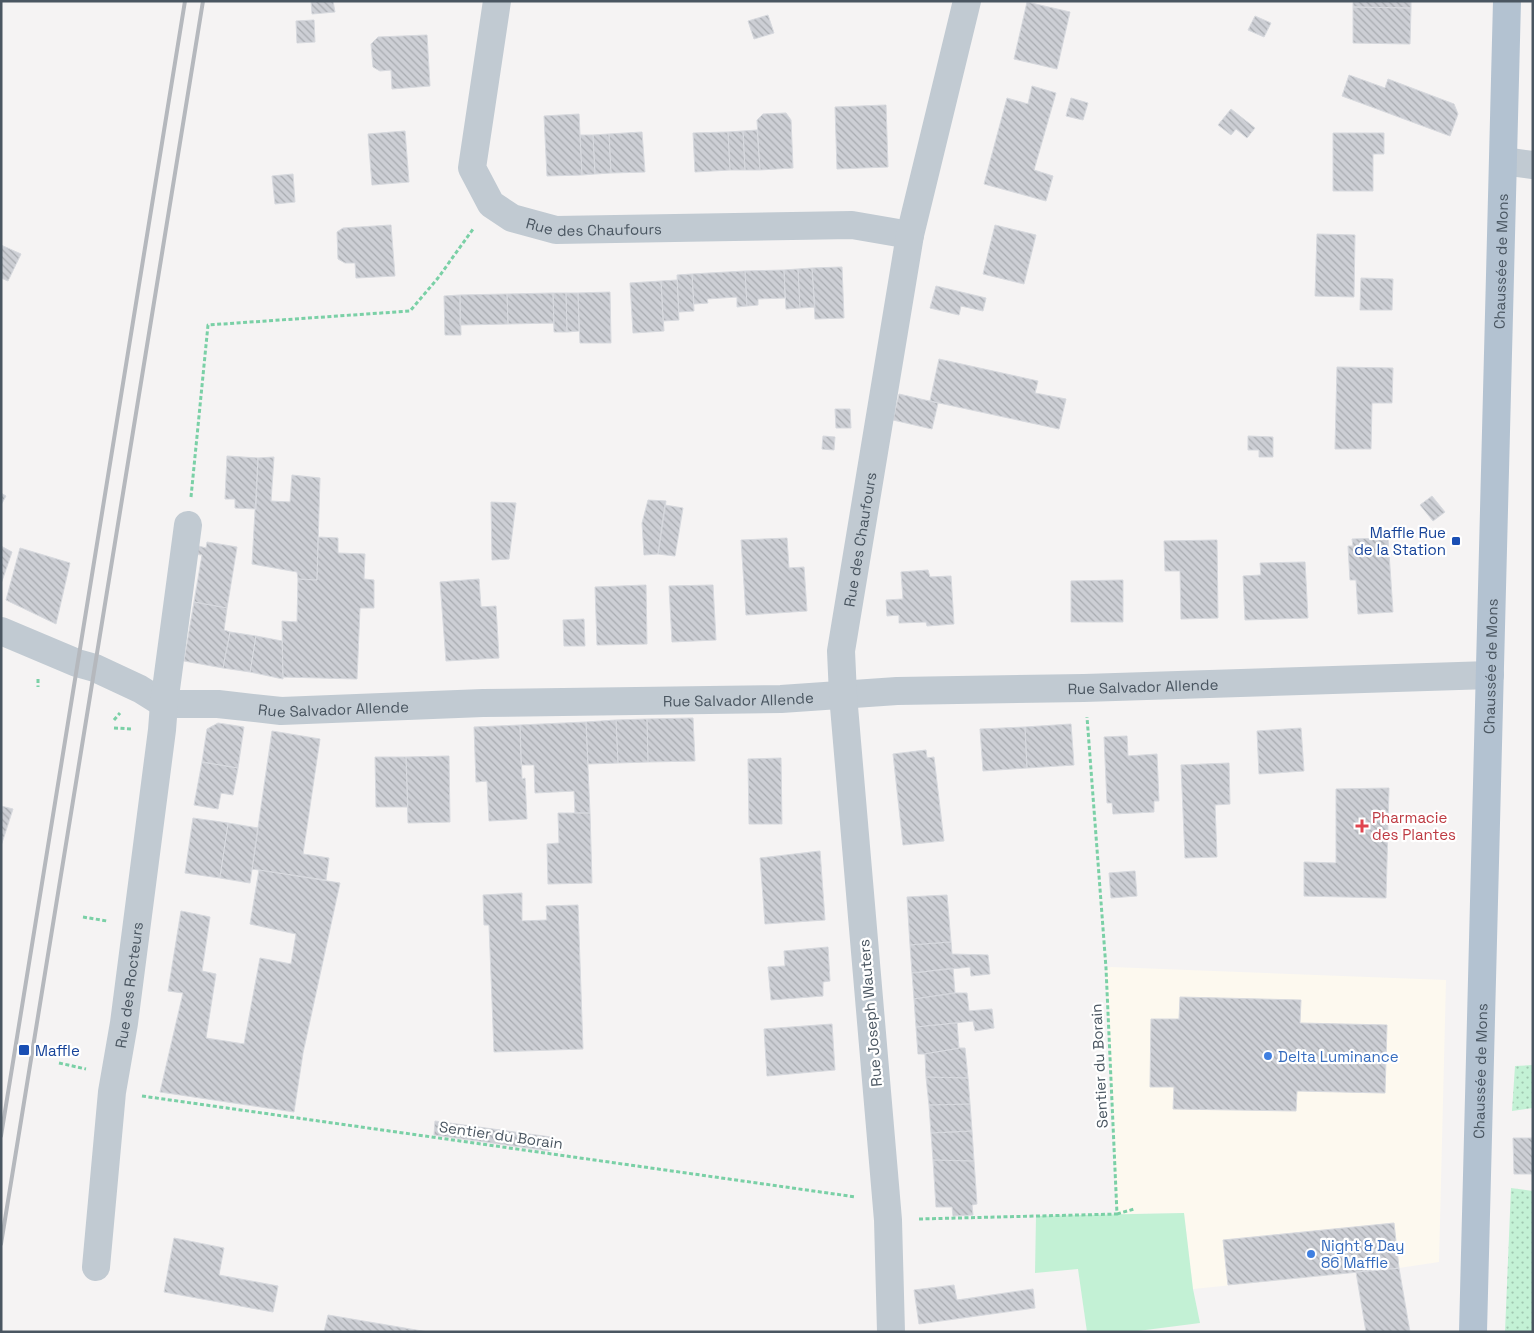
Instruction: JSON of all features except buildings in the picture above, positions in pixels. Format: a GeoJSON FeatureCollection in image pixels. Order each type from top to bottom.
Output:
{"type":"FeatureCollection","features":[{"type":"Feature","properties":{"kind":"main road","name":"Chaussée de Mons"},"geometry":{"type":"LineString","coordinates":[[1474,1332],[1507,1]]}},
{"type":"Feature","properties":{"kind":"street","name":"Rue des Chaufours"},"geometry":{"type":"LineString","coordinates":[[497,1],[472,168],[491,204],[512,218],[556,230],[852,225],[910,235]]}},
{"type":"Feature","properties":{"kind":"street","name":"Rue des Chaufours"},"geometry":{"type":"LineString","coordinates":[[843,695],[841,652],[910,235],[967,1]]}},
{"type":"Feature","properties":{"kind":"street"},"geometry":{"type":"LineString","coordinates":[[1503,160],[1533,166]]}},
{"type":"Feature","properties":{"kind":"street","name":"Rue des Rocteurs"},"geometry":{"type":"LineString","coordinates":[[96,1267],[112,1092],[124,1023],[188,525]]}},
{"type":"Feature","properties":{"kind":"street"},"geometry":{"type":"LineString","coordinates":[[1,631],[77,663],[95,668],[140,689],[164,704]]}},
{"type":"Feature","properties":{"kind":"street","name":"Rue Salvador Allende"},"geometry":{"type":"LineString","coordinates":[[164,704],[218,704],[281,711],[483,703],[781,699],[897,691],[1084,688],[1490,675]]}},
{"type":"Feature","properties":{"kind":"street","name":"Rue Joseph Wauters"},"geometry":{"type":"LineString","coordinates":[[843,695],[887,1211],[891,1332]]}},
{"type":"Feature","properties":{"kind":"path"},"geometry":{"type":"LineString","coordinates":[[188,525],[208,325],[410,312],[438,278],[491,204]]}},
{"type":"Feature","properties":{"kind":"path","name":"Sentier du Borain"},"geometry":{"type":"LineString","coordinates":[[112,1092],[887,1211],[1117,1214],[1106,968],[1084,688]]}},
{"type":"Feature","properties":{"kind":"path"},"geometry":{"type":"LineString","coordinates":[[1117,1214],[1134,1209]]}},
{"type":"Feature","properties":{"kind":"shaded area"},"geometry":{"type":"Polygon","coordinates":[[[1106,968],[1446,980],[1439,1262],[1399,1268],[1193,1289],[1184,1213],[1117,1214],[1106,968]]]}},
{"type":"Feature","properties":{"kind":"green space"},"geometry":{"type":"Polygon","coordinates":[[[1533,1065],[1533,1108],[1512,1111],[1515,1066],[1533,1065]]]}},
{"type":"Feature","properties":{"kind":"green space"},"geometry":{"type":"Polygon","coordinates":[[[1511,1188],[1533,1191],[1533,1332],[1505,1332],[1511,1188]]]}},
{"type":"Feature","properties":{"kind":"green space"},"geometry":{"type":"Polygon","coordinates":[[[1184,1213],[1193,1289],[1200,1323],[1130,1332],[1087,1332],[1078,1269],[1035,1273],[1036,1216],[1184,1213]]]}},
{"type":"Feature","properties":{"kind":"railway"},"geometry":{"type":"LineString","coordinates":[[1,1136],[185,1]]}},
{"type":"Feature","properties":{"kind":"railway"},"geometry":{"type":"LineString","coordinates":[[1,1244],[203,1]]}},
{"type":"Feature","properties":{"kind":"place","name":"Maffle Rue de la Station"},"geometry":{"type":"Point","coordinates":[1456,541]}},
{"type":"Feature","properties":{"kind":"place","name":"Pharmacie des Plantes"},"geometry":{"type":"Point","coordinates":[1362,826]}},
{"type":"Feature","properties":{"kind":"place","name":"Maffle"},"geometry":{"type":"Point","coordinates":[24,1050]}},
{"type":"Feature","properties":{"kind":"place","name":"Delta Luminance"},"geometry":{"type":"Point","coordinates":[1268,1056]}},
{"type":"Feature","properties":{"kind":"place","name":"Night & Day 86 Maffle"},"geometry":{"type":"Point","coordinates":[1311,1254]}}]}
